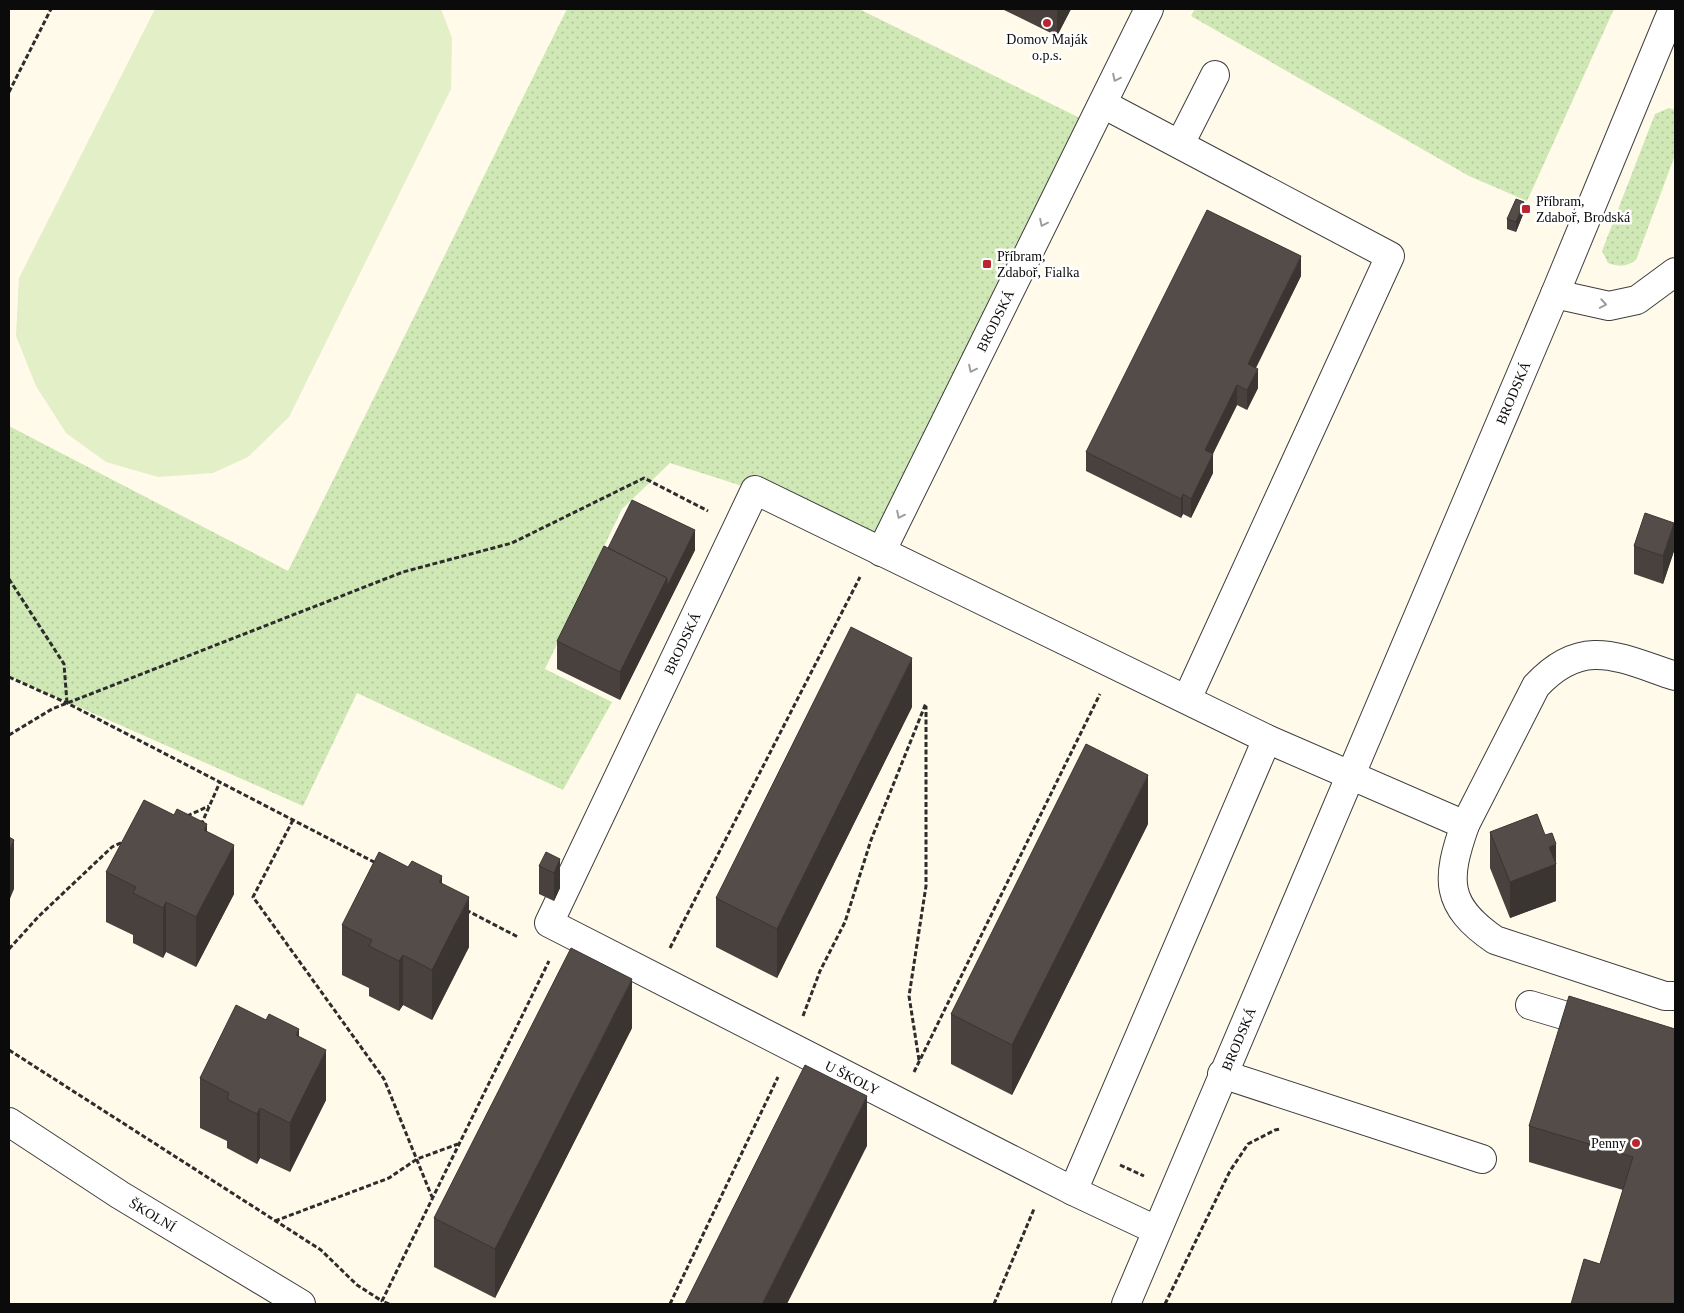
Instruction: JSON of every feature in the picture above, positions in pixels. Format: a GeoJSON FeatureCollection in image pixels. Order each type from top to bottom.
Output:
{"type":"FeatureCollection","features":[{"type":"Feature","properties":{"kind":"street","name":"BRODSKÁ"},"geometry":{"type":"LineString","coordinates":[[878,551],[1149,9]]}},
{"type":"Feature","properties":{"kind":"street","name":"BRODSKÁ"},"geometry":{"type":"LineString","coordinates":[[1126,1304],[1222,1074],[1556,294],[1666,59],[1674,9]]}},
{"type":"Feature","properties":{"kind":"street"},"geometry":{"type":"LineString","coordinates":[[1180,144],[1215,75]]}},
{"type":"Feature","properties":{"kind":"street"},"geometry":{"type":"LineString","coordinates":[[1103,104],[1390,256],[1187,699]]}},
{"type":"Feature","properties":{"kind":"street"},"geometry":{"type":"LineString","coordinates":[[1556,294],[1610,306],[1637,300],[1675,272]]}},
{"type":"Feature","properties":{"kind":"street","name":"BRODSKÁ"},"geometry":{"type":"LineString","coordinates":[[549,923],[755,490],[1267,738],[1465,825]]}},
{"type":"Feature","properties":{"kind":"street"},"geometry":{"type":"LineString","coordinates":[[1675,676],[1608,654],[1586,655],[1565,663],[1549,673],[1536,686],[1465,825],[1453,860],[1452,883],[1458,905],[1474,926],[1495,940],[1665,996],[1675,996]]}},
{"type":"Feature","properties":{"kind":"street"},"geometry":{"type":"LineString","coordinates":[[1073,1191],[1267,738]]}},
{"type":"Feature","properties":{"kind":"street","name":"U ŠKOLY"},"geometry":{"type":"LineString","coordinates":[[549,923],[1047,1178],[1156,1230]]}},
{"type":"Feature","properties":{"kind":"street"},"geometry":{"type":"LineString","coordinates":[[1530,1005],[1621,1033]]}},
{"type":"Feature","properties":{"kind":"street"},"geometry":{"type":"LineString","coordinates":[[1222,1074],[1482,1159]]}},
{"type":"Feature","properties":{"kind":"street","name":"ŠKOLNÍ"},"geometry":{"type":"LineString","coordinates":[[9,1122],[120,1195],[301,1304]]}},
{"type":"Feature","properties":{"kind":"path"},"geometry":{"type":"LineString","coordinates":[[9,92],[50,9]]}},
{"type":"Feature","properties":{"kind":"path"},"geometry":{"type":"LineString","coordinates":[[9,735],[52,709],[403,572],[512,543],[644,478],[738,527]]}},
{"type":"Feature","properties":{"kind":"path"},"geometry":{"type":"LineString","coordinates":[[655,977],[878,551]]}},
{"type":"Feature","properties":{"kind":"path"},"geometry":{"type":"LineString","coordinates":[[9,580],[64,664],[67,703]]}},
{"type":"Feature","properties":{"kind":"path"},"geometry":{"type":"LineString","coordinates":[[899,1102],[1114,664]]}},
{"type":"Feature","properties":{"kind":"path"},"geometry":{"type":"LineString","coordinates":[[9,677],[67,703],[380,865]]}},
{"type":"Feature","properties":{"kind":"path"},"geometry":{"type":"LineString","coordinates":[[670,1304],[792,1047],[820,971],[845,922],[871,840],[926,703],[926,886],[908,996],[920,1060]]}},
{"type":"Feature","properties":{"kind":"path"},"geometry":{"type":"LineString","coordinates":[[198,830],[220,782]]}},
{"type":"Feature","properties":{"kind":"path"},"geometry":{"type":"LineString","coordinates":[[183,817],[209,806]]}},
{"type":"Feature","properties":{"kind":"path"},"geometry":{"type":"LineString","coordinates":[[293,820],[253,897],[384,1079],[432,1197]]}},
{"type":"Feature","properties":{"kind":"path"},"geometry":{"type":"LineString","coordinates":[[9,949],[38,916],[112,847],[130,840]]}},
{"type":"Feature","properties":{"kind":"path"},"geometry":{"type":"LineString","coordinates":[[457,905],[526,941]]}},
{"type":"Feature","properties":{"kind":"path"},"geometry":{"type":"LineString","coordinates":[[382,1301],[552,954]]}},
{"type":"Feature","properties":{"kind":"path"},"geometry":{"type":"LineString","coordinates":[[9,1050],[320,1250],[357,1285],[389,1304]]}},
{"type":"Feature","properties":{"kind":"path"},"geometry":{"type":"LineString","coordinates":[[1166,1304],[1230,1171],[1248,1144],[1275,1130],[1283,1129]]}},
{"type":"Feature","properties":{"kind":"path"},"geometry":{"type":"LineString","coordinates":[[274,1221],[389,1178],[417,1159],[458,1144]]}},
{"type":"Feature","properties":{"kind":"path"},"geometry":{"type":"LineString","coordinates":[[994,1304],[1047,1178]]}},
{"type":"Feature","properties":{"kind":"green space"},"geometry":{"type":"Polygon","coordinates":[[[155,9],[441,9],[452,38],[451,89],[289,417],[248,457],[213,473],[158,477],[106,462],[66,433],[36,386],[16,336],[19,278],[155,9]]]}},
{"type":"Feature","properties":{"kind":"green space"},"geometry":{"type":"Polygon","coordinates":[[[567,9],[859,9],[1092,124],[881,552],[755,490],[670,463],[622,509],[545,669],[612,702],[563,790],[357,693],[303,806],[9,676],[9,426],[288,571],[567,9]]]}},
{"type":"Feature","properties":{"kind":"green space"},"geometry":{"type":"Polygon","coordinates":[[[1195,9],[1614,9],[1527,201],[1469,176],[1191,16],[1195,9]]]}},
{"type":"Feature","properties":{"kind":"green space"},"geometry":{"type":"Polygon","coordinates":[[[1669,108],[1675,110],[1675,155],[1636,260],[1623,266],[1608,263],[1602,251],[1655,114],[1669,108]]]}},
{"type":"Feature","properties":{"kind":"building"},"geometry":{"type":"Polygon","coordinates":[[[1516,199],[1524,202],[1516,222],[1507,219],[1516,199]]]}},
{"type":"Feature","properties":{"kind":"building"},"geometry":{"type":"Polygon","coordinates":[[[1207,210],[1301,256],[1248,364],[1258,369],[1247,390],[1237,385],[1205,450],[1213,454],[1191,499],[1183,494],[1181,499],[1086,452],[1207,210]]]}},
{"type":"Feature","properties":{"kind":"building"},"geometry":{"type":"Polygon","coordinates":[[[632,500],[695,530],[667,587],[667,578],[608,548],[632,500]]]}},
{"type":"Feature","properties":{"kind":"building"},"geometry":{"type":"Polygon","coordinates":[[[1645,513],[1674,523],[1663,556],[1634,546],[1645,513]]]}},
{"type":"Feature","properties":{"kind":"building"},"geometry":{"type":"Polygon","coordinates":[[[604,546],[667,578],[620,672],[557,641],[604,546]]]}},
{"type":"Feature","properties":{"kind":"building"},"geometry":{"type":"Polygon","coordinates":[[[851,627],[912,658],[777,929],[716,898],[851,627]]]}},
{"type":"Feature","properties":{"kind":"building"},"geometry":{"type":"Polygon","coordinates":[[[1086,744],[1148,775],[1012,1045],[951,1014],[1086,744]]]}},
{"type":"Feature","properties":{"kind":"building"},"geometry":{"type":"Polygon","coordinates":[[[144,800],[174,815],[177,809],[207,824],[204,830],[234,845],[196,917],[166,902],[163,908],[133,893],[136,887],[106,872],[144,800]]]}},
{"type":"Feature","properties":{"kind":"building"},"geometry":{"type":"Polygon","coordinates":[[[1537,814],[1545,835],[1552,833],[1556,844],[1549,847],[1556,864],[1510,882],[1490,832],[1537,814]]]}},
{"type":"Feature","properties":{"kind":"building"},"geometry":{"type":"Polygon","coordinates":[[[9,837],[14,840],[9,851],[9,837]]]}},
{"type":"Feature","properties":{"kind":"building"},"geometry":{"type":"Polygon","coordinates":[[[379,852],[408,867],[412,861],[442,876],[439,882],[469,897],[432,970],[403,955],[399,961],[369,946],[372,940],[342,925],[379,852]]]}},
{"type":"Feature","properties":{"kind":"building"},"geometry":{"type":"Polygon","coordinates":[[[546,852],[560,859],[554,873],[539,866],[546,852]]]}},
{"type":"Feature","properties":{"kind":"building"},"geometry":{"type":"Polygon","coordinates":[[[571,948],[632,979],[495,1249],[434,1218],[571,948]]]}},
{"type":"Feature","properties":{"kind":"building"},"geometry":{"type":"Polygon","coordinates":[[[1569,996],[1675,1029],[1675,1304],[1571,1304],[1584,1259],[1600,1264],[1633,1157],[1529,1126],[1569,996]]]}},
{"type":"Feature","properties":{"kind":"building"},"geometry":{"type":"Polygon","coordinates":[[[236,1005],[266,1020],[269,1014],[299,1029],[296,1035],[326,1050],[290,1123],[260,1108],[257,1114],[227,1099],[229,1093],[200,1078],[236,1005]]]}},
{"type":"Feature","properties":{"kind":"building"},"geometry":{"type":"Polygon","coordinates":[[[805,1065],[867,1096],[762,1304],[685,1304],[805,1065]]]}},
{"type":"Feature","properties":{"kind":"place","name":"Domov Maják o.p.s."},"geometry":{"type":"Point","coordinates":[1047,23]}},
{"type":"Feature","properties":{"kind":"place","name":"Příbram, Zdaboř, Brodská"},"geometry":{"type":"Point","coordinates":[1526,209]}},
{"type":"Feature","properties":{"kind":"place","name":"Příbram, Zdaboř, Fialka"},"geometry":{"type":"Point","coordinates":[987,264]}},
{"type":"Feature","properties":{"kind":"place","name":"Penny"},"geometry":{"type":"Point","coordinates":[1636,1143]}}]}
